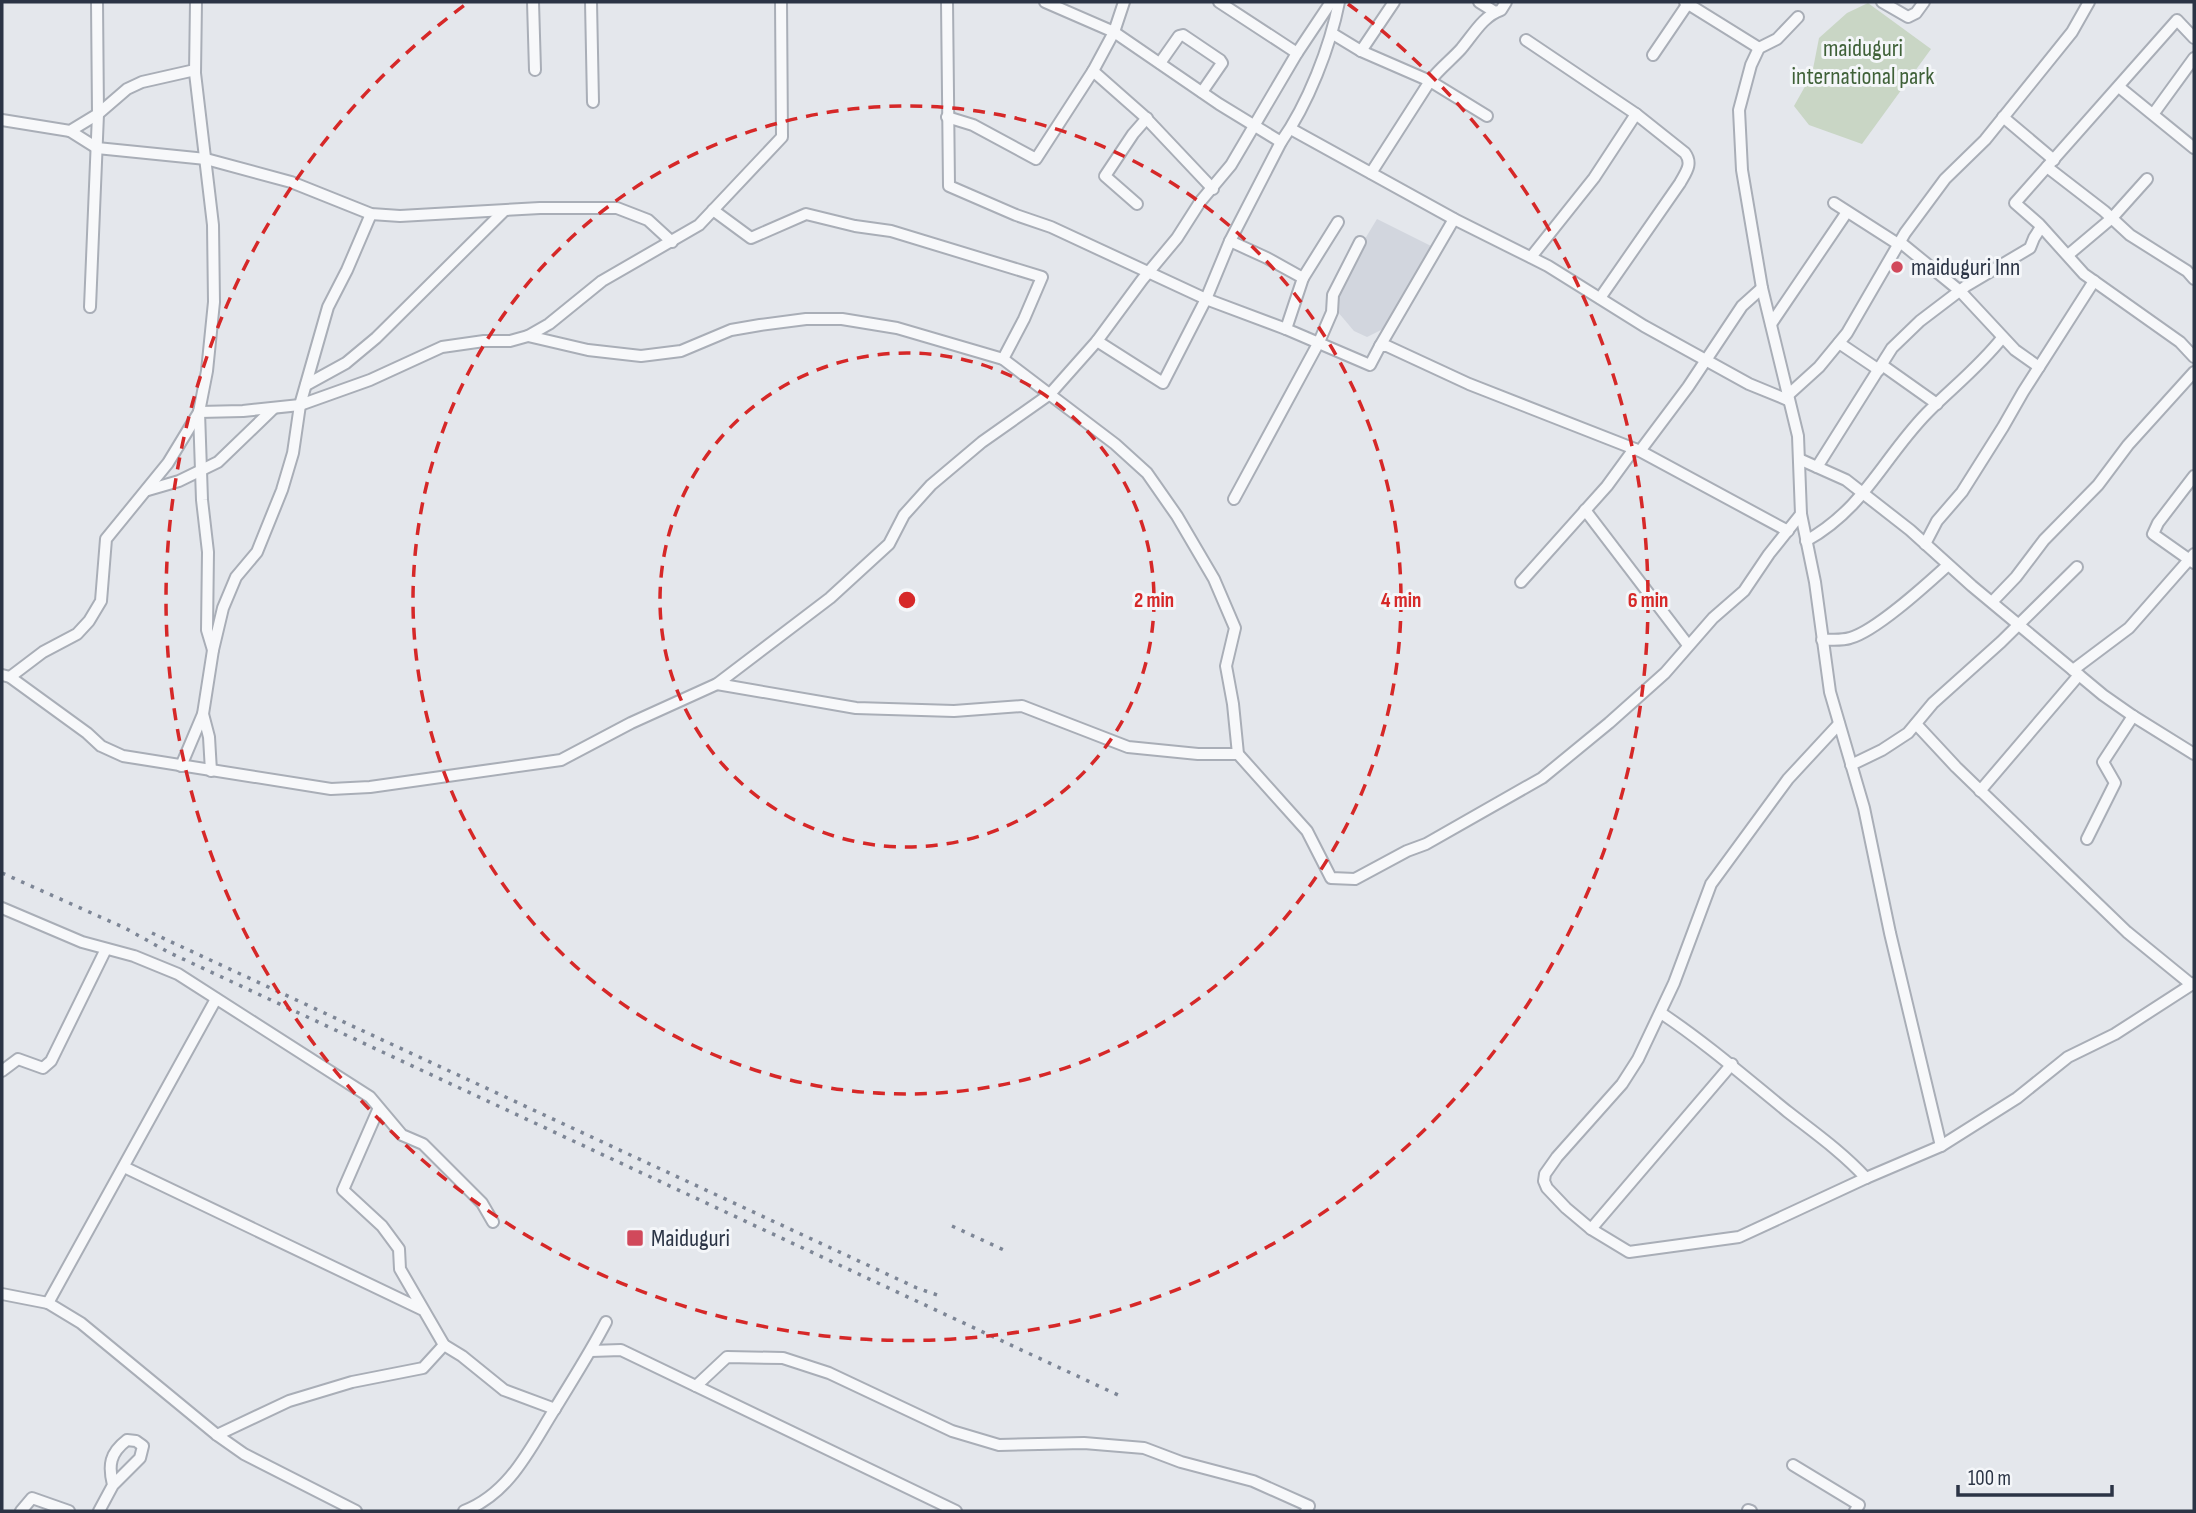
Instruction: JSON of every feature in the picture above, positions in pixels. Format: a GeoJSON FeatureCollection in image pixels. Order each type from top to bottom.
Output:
{"type":"FeatureCollection","features":[{"type":"Feature","properties":{"kind":"street"},"geometry":{"type":"LineString","coordinates":[[90,307],[98,114],[97,2]]}},
{"type":"Feature","properties":{"kind":"street"},"geometry":{"type":"LineString","coordinates":[[197,2],[195,70],[214,225],[214,302],[207,371],[199,412],[202,500],[208,552],[207,630],[213,650]]}},
{"type":"Feature","properties":{"kind":"street"},"geometry":{"type":"LineString","coordinates":[[533,2],[535,70]]}},
{"type":"Feature","properties":{"kind":"street"},"geometry":{"type":"LineString","coordinates":[[591,2],[593,102]]}},
{"type":"Feature","properties":{"kind":"street"},"geometry":{"type":"LineString","coordinates":[[199,412],[300,405],[370,380],[442,347],[484,341],[510,341],[528,336],[548,324],[602,281],[699,225],[782,137],[780,2]]}},
{"type":"Feature","properties":{"kind":"street"},"geometry":{"type":"LineString","coordinates":[[947,2],[949,186],[1051,227],[1206,299],[1286,328],[1370,365],[1454,219]]}},
{"type":"Feature","properties":{"kind":"street"},"geometry":{"type":"LineString","coordinates":[[1045,2],[1114,32],[1281,142]]}},
{"type":"Feature","properties":{"kind":"street"},"geometry":{"type":"LineString","coordinates":[[947,117],[973,125],[1036,159],[1093,71],[1114,32],[1124,2]]}},
{"type":"Feature","properties":{"kind":"street"},"geometry":{"type":"LineString","coordinates":[[1219,2],[1297,53]]}},
{"type":"Feature","properties":{"kind":"street"},"geometry":{"type":"LineString","coordinates":[[199,412],[168,463],[106,539],[101,601],[89,621],[77,634],[6,676],[101,746],[123,756],[211,771],[331,789],[370,788],[430,777],[561,760],[631,723],[717,684],[820,605],[889,544],[904,515],[931,485],[982,442],[1050,394],[1097,341],[1177,237],[1200,202],[1213,189],[1255,127],[1297,53],[1331,2]]}},
{"type":"Feature","properties":{"kind":"street"},"geometry":{"type":"LineString","coordinates":[[1097,341],[1163,383],[1206,299],[1230,241],[1281,142],[1291,129],[1333,34],[1339,2]]}},
{"type":"Feature","properties":{"kind":"street"},"geometry":{"type":"LineString","coordinates":[[1361,51],[1394,2]]}},
{"type":"Feature","properties":{"kind":"street"},"geometry":{"type":"LineString","coordinates":[[1479,2],[1495,12]]}},
{"type":"Feature","properties":{"kind":"street"},"geometry":{"type":"LineString","coordinates":[[1371,173],[1430,81],[1478,27],[1501,10],[1506,2]]}},
{"type":"Feature","properties":{"kind":"street"},"geometry":{"type":"LineString","coordinates":[[1653,55],[1687,2],[1759,48]]}},
{"type":"Feature","properties":{"kind":"street"},"geometry":{"type":"LineString","coordinates":[[1882,2],[1908,17],[1916,13],[1924,2]]}},
{"type":"Feature","properties":{"kind":"street"},"geometry":{"type":"LineString","coordinates":[[1788,398],[1819,367],[1847,333],[1899,243],[1945,179],[2003,117],[2072,32],[2089,2]]}},
{"type":"Feature","properties":{"kind":"street"},"geometry":{"type":"LineString","coordinates":[[1798,17],[1777,39],[1759,48],[1751,65],[1739,110],[1742,170],[1762,288],[1798,436],[1801,514],[1815,582],[1830,692],[1864,808],[1890,933],[1941,1146]]}},
{"type":"Feature","properties":{"kind":"street"},"geometry":{"type":"LineString","coordinates":[[2194,38],[2177,20],[2014,203],[2041,227],[2084,274],[2180,342],[2194,357]]}},
{"type":"Feature","properties":{"kind":"street"},"geometry":{"type":"LineString","coordinates":[[1333,34],[1361,51],[1430,81],[1488,116]]}},
{"type":"Feature","properties":{"kind":"street"},"geometry":{"type":"LineString","coordinates":[[1160,63],[1182,35],[1220,61],[1222,63],[1202,92]]}},
{"type":"Feature","properties":{"kind":"street"},"geometry":{"type":"LineString","coordinates":[[1527,40],[1636,114],[1689,159],[1689,166],[1600,298]]}},
{"type":"Feature","properties":{"kind":"street"},"geometry":{"type":"LineString","coordinates":[[2154,113],[2194,58]]}},
{"type":"Feature","properties":{"kind":"street"},"geometry":{"type":"LineString","coordinates":[[70,131],[98,114],[134,85],[195,70]]}},
{"type":"Feature","properties":{"kind":"street"},"geometry":{"type":"LineString","coordinates":[[1093,71],[1147,118],[1213,189]]}},
{"type":"Feature","properties":{"kind":"street"},"geometry":{"type":"LineString","coordinates":[[2119,87],[2194,148]]}},
{"type":"Feature","properties":{"kind":"street"},"geometry":{"type":"LineString","coordinates":[[1531,257],[1594,178],[1636,114]]}},
{"type":"Feature","properties":{"kind":"street"},"geometry":{"type":"LineString","coordinates":[[2003,117],[2130,235],[2187,271],[2194,279]]}},
{"type":"Feature","properties":{"kind":"street"},"geometry":{"type":"LineString","coordinates":[[1137,204],[1105,176],[1147,118]]}},
{"type":"Feature","properties":{"kind":"street"},"geometry":{"type":"LineString","coordinates":[[2,120],[70,131],[97,148],[206,159],[291,182],[371,214],[400,216],[540,208],[617,208],[648,220],[672,242]]}},
{"type":"Feature","properties":{"kind":"street"},"geometry":{"type":"LineString","coordinates":[[1291,129],[1454,219],[1531,257],[1704,360],[1749,384],[1788,398]]}},
{"type":"Feature","properties":{"kind":"street"},"geometry":{"type":"LineString","coordinates":[[2068,255],[2112,218],[2147,179]]}},
{"type":"Feature","properties":{"kind":"street"},"geometry":{"type":"LineString","coordinates":[[1834,203],[1899,243],[1959,291],[2002,338],[2039,367]]}},
{"type":"Feature","properties":{"kind":"street"},"geometry":{"type":"LineString","coordinates":[[713,210],[751,237],[806,214],[855,226],[891,231],[1042,277],[1003,359]]}},
{"type":"Feature","properties":{"kind":"street"},"geometry":{"type":"LineString","coordinates":[[306,385],[346,363],[376,338],[504,211]]}},
{"type":"Feature","properties":{"kind":"street"},"geometry":{"type":"LineString","coordinates":[[1771,324],[1847,212]]}},
{"type":"Feature","properties":{"kind":"street"},"geometry":{"type":"LineString","coordinates":[[181,766],[203,714],[213,650],[230,586],[257,552],[282,490],[293,453],[300,405],[328,307],[371,214]]}},
{"type":"Feature","properties":{"kind":"street"},"geometry":{"type":"LineString","coordinates":[[1286,328],[1303,278],[1338,222]]}},
{"type":"Feature","properties":{"kind":"street"},"geometry":{"type":"LineString","coordinates":[[1817,467],[1892,348],[1920,321],[1959,291],[2030,248],[2041,227]]}},
{"type":"Feature","properties":{"kind":"street"},"geometry":{"type":"LineString","coordinates":[[1230,241],[1303,278]]}},
{"type":"Feature","properties":{"kind":"street"},"geometry":{"type":"LineString","coordinates":[[1234,499],[1318,342],[1332,312],[1333,295],[1360,242]]}},
{"type":"Feature","properties":{"kind":"street"},"geometry":{"type":"LineString","coordinates":[[1925,544],[1937,521],[1962,492],[2094,281]]}},
{"type":"Feature","properties":{"kind":"street"},"geometry":{"type":"LineString","coordinates":[[1521,582],[1637,450],[1688,387],[1742,306],[1762,288]]}},
{"type":"Feature","properties":{"kind":"street"},"geometry":{"type":"LineString","coordinates":[[528,336],[588,350],[641,356],[681,351],[731,330],[760,324],[806,319],[842,319],[897,328],[1003,359],[1115,444],[1147,473],[1177,516],[1214,579],[1235,628],[1226,666],[1238,754],[1307,831],[1331,878],[1355,879],[1407,851],[1426,844],[1542,778],[1665,673],[1713,618],[1744,591],[1801,514]]}},
{"type":"Feature","properties":{"kind":"street"},"geometry":{"type":"LineString","coordinates":[[1807,541],[1825,530],[1864,494],[1925,415],[1986,358],[2002,338]]}},
{"type":"Feature","properties":{"kind":"street"},"geometry":{"type":"LineString","coordinates":[[1839,343],[1937,404]]}},
{"type":"Feature","properties":{"kind":"street"},"geometry":{"type":"LineString","coordinates":[[1380,345],[1469,384],[1637,450],[1788,531]]}},
{"type":"Feature","properties":{"kind":"street"},"geometry":{"type":"LineString","coordinates":[[1992,602],[2044,540],[2098,485],[2129,445],[2194,372]]}},
{"type":"Feature","properties":{"kind":"street"},"geometry":{"type":"LineString","coordinates":[[148,490],[179,481],[218,462],[274,408]]}},
{"type":"Feature","properties":{"kind":"street"},"geometry":{"type":"LineString","coordinates":[[1799,459],[1846,480],[2076,672],[2133,716],[2194,754]]}},
{"type":"Feature","properties":{"kind":"street"},"geometry":{"type":"LineString","coordinates":[[1980,791],[2076,672],[2129,628],[2193,559],[2153,534],[2158,523],[2194,476]]}},
{"type":"Feature","properties":{"kind":"street"},"geometry":{"type":"LineString","coordinates":[[1585,510],[1688,645]]}},
{"type":"Feature","properties":{"kind":"street"},"geometry":{"type":"LineString","coordinates":[[1822,640],[1850,638],[1869,628],[1911,598],[1948,565]]}},
{"type":"Feature","properties":{"kind":"street"},"geometry":{"type":"LineString","coordinates":[[1852,765],[1908,733],[1933,703],[2001,642],[2077,566]]}},
{"type":"Feature","properties":{"kind":"street"},"geometry":{"type":"LineString","coordinates":[[717,684],[856,708],[954,711],[1023,706],[1128,747],[1198,754],[1238,754]]}},
{"type":"Feature","properties":{"kind":"street"},"geometry":{"type":"LineString","coordinates":[[203,714],[209,737],[211,771]]}},
{"type":"Feature","properties":{"kind":"street"},"geometry":{"type":"LineString","coordinates":[[2087,839],[2115,783],[2103,762],[2133,716]]}},
{"type":"Feature","properties":{"kind":"street"},"geometry":{"type":"LineString","coordinates":[[1839,724],[1788,779],[1712,884],[1661,1013],[1638,1059],[1622,1084],[1545,1174],[1547,1188],[1566,1208],[1591,1229],[1629,1252],[1739,1237],[1941,1146],[2017,1098],[2068,1057],[2115,1034],[2193,984],[2127,932],[1980,791],[1916,724]]}},
{"type":"Feature","properties":{"kind":"street"},"geometry":{"type":"LineString","coordinates":[[2,908],[82,942],[134,956],[178,974],[370,1097],[402,1135],[423,1144],[482,1203],[492,1222]]}},
{"type":"Feature","properties":{"kind":"street"},"geometry":{"type":"LineString","coordinates":[[2,1071],[18,1059],[43,1068],[51,1061],[106,949]]}},
{"type":"Feature","properties":{"kind":"street"},"geometry":{"type":"LineString","coordinates":[[48,1303],[216,999]]}},
{"type":"Feature","properties":{"kind":"street"},"geometry":{"type":"LineString","coordinates":[[1661,1013],[1699,1038],[1790,1114],[1825,1139],[1866,1178]]}},
{"type":"Feature","properties":{"kind":"street"},"geometry":{"type":"LineString","coordinates":[[1591,1229],[1732,1065]]}},
{"type":"Feature","properties":{"kind":"street"},"geometry":{"type":"LineString","coordinates":[[379,1110],[343,1190],[382,1226],[399,1249],[400,1269],[444,1345],[504,1390],[555,1409]]}},
{"type":"Feature","properties":{"kind":"street"},"geometry":{"type":"LineString","coordinates":[[124,1167],[422,1310]]}},
{"type":"Feature","properties":{"kind":"street"},"geometry":{"type":"LineString","coordinates":[[2,1294],[48,1303],[81,1323],[217,1435],[244,1454],[356,1511]]}},
{"type":"Feature","properties":{"kind":"street"},"geometry":{"type":"LineString","coordinates":[[471,1511],[517,1471],[591,1352],[606,1322]]}},
{"type":"Feature","properties":{"kind":"street"},"geometry":{"type":"LineString","coordinates":[[217,1435],[289,1401],[352,1382],[423,1368],[444,1345]]}},
{"type":"Feature","properties":{"kind":"street"},"geometry":{"type":"LineString","coordinates":[[591,1352],[621,1350],[956,1511]]}},
{"type":"Feature","properties":{"kind":"street"},"geometry":{"type":"LineString","coordinates":[[696,1386],[727,1357],[783,1358],[829,1373],[952,1431],[999,1445],[1084,1443],[1144,1448],[1181,1462],[1253,1481],[1309,1506],[1306,1511]]}},
{"type":"Feature","properties":{"kind":"street"},"geometry":{"type":"LineString","coordinates":[[1793,1465],[1859,1505],[1855,1511]]}},
{"type":"Feature","properties":{"kind":"street"},"geometry":{"type":"LineString","coordinates":[[99,1511],[113,1485]]}},
{"type":"Feature","properties":{"kind":"street"},"geometry":{"type":"LineString","coordinates":[[21,1511],[32,1498],[69,1511]]}},
{"type":"Feature","properties":{"kind":"shaded area"},"geometry":{"type":"Polygon","coordinates":[[[1377,219],[1433,247],[1385,328],[1367,337],[1354,331],[1332,305],[1351,262],[1377,219]]]}},
{"type":"Feature","properties":{"kind":"green space","name":"maiduguri international park"},"geometry":{"type":"Polygon","coordinates":[[[1868,3],[1931,49],[1862,144],[1809,125],[1794,106],[1812,74],[1819,38],[1847,13],[1868,3]]]}},
{"type":"Feature","properties":{"kind":"railway"},"geometry":{"type":"LineString","coordinates":[[2,873],[125,928],[168,952],[1118,1395]]}},
{"type":"Feature","properties":{"kind":"railway"},"geometry":{"type":"LineString","coordinates":[[152,933],[917,1288],[943,1297]]}},
{"type":"Feature","properties":{"kind":"railway"},"geometry":{"type":"LineString","coordinates":[[952,1226],[1006,1251]]}},
{"type":"Feature","properties":{"kind":"place","name":"maiduguri Inn"},"geometry":{"type":"Point","coordinates":[1897,267]}},
{"type":"Feature","properties":{"kind":"place","name":"Maiduguri"},"geometry":{"type":"Point","coordinates":[635,1238]}}]}
